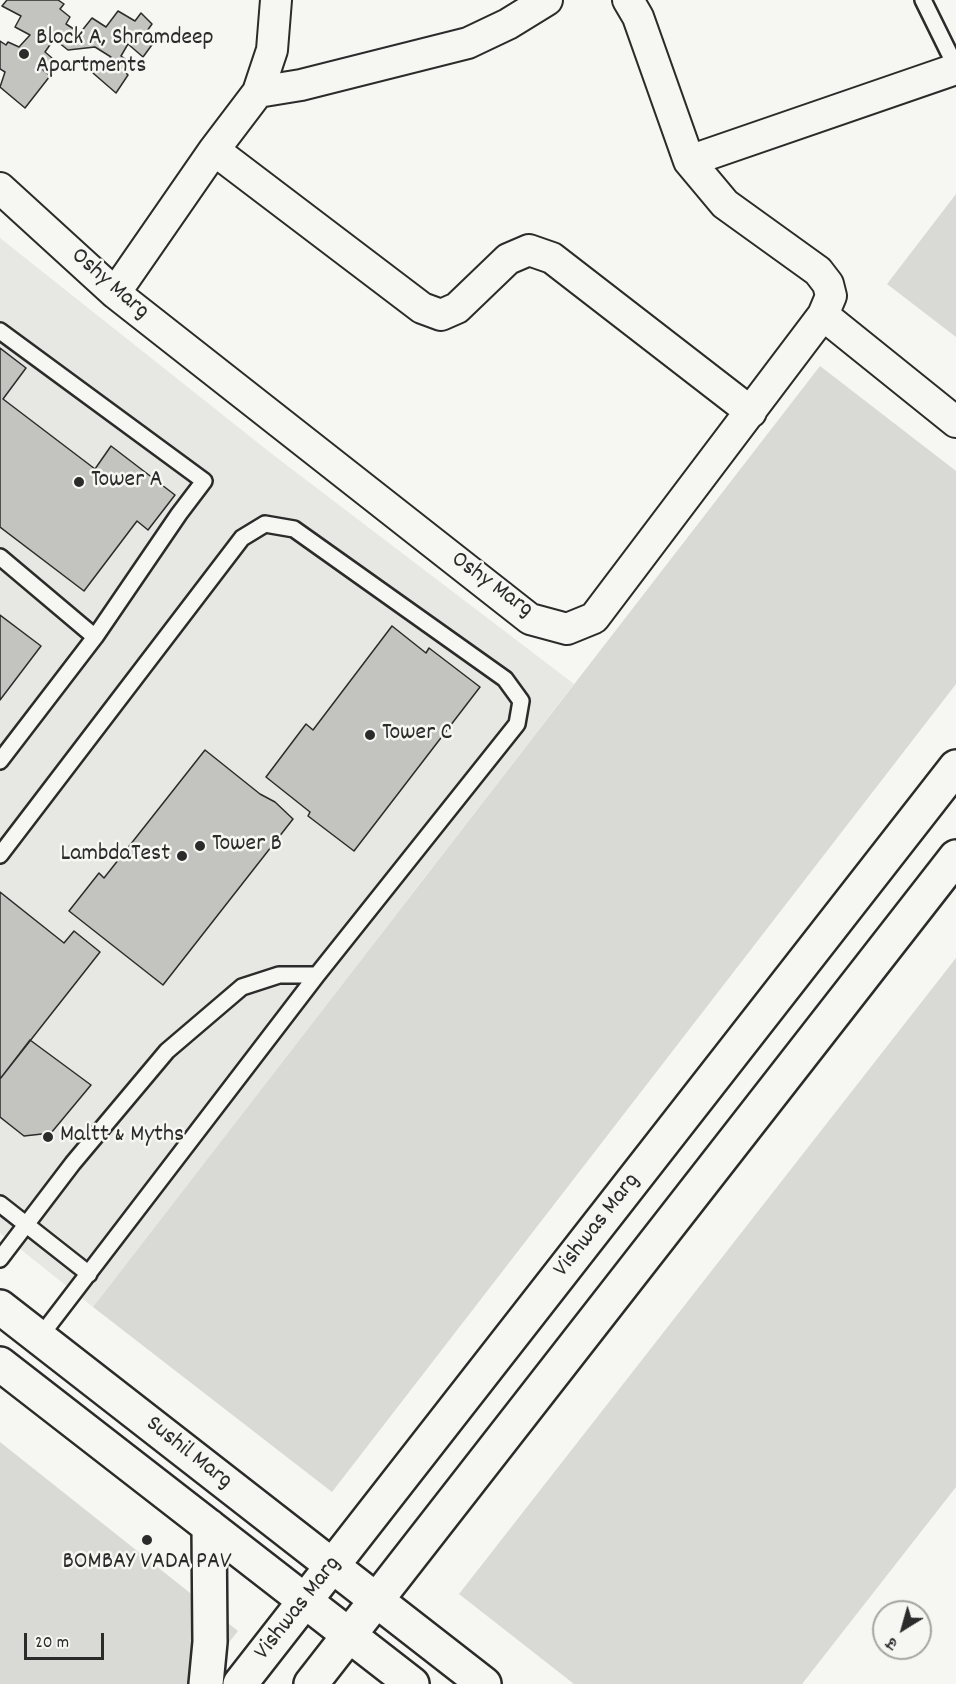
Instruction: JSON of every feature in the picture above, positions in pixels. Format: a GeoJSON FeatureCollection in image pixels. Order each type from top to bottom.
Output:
{"type":"FeatureCollection","features":[{"type":"Feature","properties":{"kind":"street"},"geometry":{"type":"LineString","coordinates":[[115,293],[214,150],[258,92],[272,50],[276,0]]}},
{"type":"Feature","properties":{"kind":"street"},"geometry":{"type":"LineString","coordinates":[[258,92],[301,85],[468,44],[508,24],[547,0]]}},
{"type":"Feature","properties":{"kind":"street"},"geometry":{"type":"LineString","coordinates":[[628,0],[638,17],[689,161],[725,204],[818,271],[828,284],[831,296],[823,315],[956,422]]}},
{"type":"Feature","properties":{"kind":"street"},"geometry":{"type":"LineString","coordinates":[[689,161],[956,68]]}},
{"type":"Feature","properties":{"kind":"street"},"geometry":{"type":"LineString","coordinates":[[214,150],[422,308],[441,315],[457,308],[508,259],[529,250],[552,258],[751,412]]}},
{"type":"Feature","properties":{"kind":"street","name":"Oshy Marg"},"geometry":{"type":"LineString","coordinates":[[0,188],[115,293],[530,619],[567,629],[594,618],[823,315]]}},
{"type":"Feature","properties":{"kind":"street","name":"Vishwas Marg"},"geometry":{"type":"LineString","coordinates":[[240,1684],[956,767]]}},
{"type":"Feature","properties":{"kind":"street"},"geometry":{"type":"LineString","coordinates":[[311,1684],[956,857]]}},
{"type":"Feature","properties":{"kind":"street","name":"Sushil Marg"},"geometry":{"type":"LineString","coordinates":[[0,1307],[484,1684]]}},
{"type":"Feature","properties":{"kind":"street","name":"Sushil Marg"},"geometry":{"type":"LineString","coordinates":[[0,1364],[412,1684]]}},
{"type":"Feature","properties":{"kind":"street"},"geometry":{"type":"LineString","coordinates":[[206,1684],[210,1642],[209,1526]]}},
{"type":"Feature","properties":{"kind":"lane"},"geometry":{"type":"LineString","coordinates":[[922,0],[956,68]]}},
{"type":"Feature","properties":{"kind":"lane"},"geometry":{"type":"LineString","coordinates":[[0,330],[204,481],[95,637],[0,761]]}},
{"type":"Feature","properties":{"kind":"lane"},"geometry":{"type":"LineString","coordinates":[[0,855],[242,538],[265,524],[294,529],[505,679],[521,701],[517,724],[317,975],[39,1338]]}},
{"type":"Feature","properties":{"kind":"lane"},"geometry":{"type":"LineString","coordinates":[[0,556],[95,637]]}},
{"type":"Feature","properties":{"kind":"lane"},"geometry":{"type":"LineString","coordinates":[[0,1259],[73,1164],[167,1051],[242,987],[279,975],[317,975]]}},
{"type":"Feature","properties":{"kind":"lane"},"geometry":{"type":"LineString","coordinates":[[0,1203],[89,1274]]}},
{"type":"Feature","properties":{"kind":"shaded area"},"geometry":{"type":"Polygon","coordinates":[[[956,194],[956,337],[887,284],[956,194]]]}},
{"type":"Feature","properties":{"kind":"shaded area"},"geometry":{"type":"Polygon","coordinates":[[[0,238],[272,454],[574,684],[93,1307],[0,1233],[0,238]]]}},
{"type":"Feature","properties":{"kind":"shaded area"},"geometry":{"type":"Polygon","coordinates":[[[820,366],[956,471],[956,684],[332,1492],[93,1307],[820,366]]]}},
{"type":"Feature","properties":{"kind":"shaded area"},"geometry":{"type":"Polygon","coordinates":[[[956,958],[956,1487],[802,1684],[574,1684],[459,1594],[956,958]]]}},
{"type":"Feature","properties":{"kind":"shaded area"},"geometry":{"type":"Polygon","coordinates":[[[0,1442],[238,1631],[196,1684],[0,1684],[0,1442]]]}},
{"type":"Feature","properties":{"kind":"building","name":"Block A, Shramdeep Apartments"},"geometry":{"type":"Polygon","coordinates":[[[7,0],[58,0],[64,4],[60,9],[70,17],[66,24],[80,33],[92,18],[106,27],[118,11],[135,21],[141,13],[152,24],[147,31],[157,38],[143,57],[128,44],[121,56],[128,61],[122,69],[128,75],[116,93],[86,67],[90,59],[103,67],[111,57],[95,47],[68,50],[54,39],[45,52],[52,58],[43,70],[50,76],[25,108],[0,87],[5,72],[0,69],[0,41],[6,45],[8,42],[19,47],[30,35],[15,27],[21,16],[2,6],[7,0]]]}},
{"type":"Feature","properties":{"kind":"building","name":"Tower A"},"geometry":{"type":"Polygon","coordinates":[[[0,348],[26,368],[3,399],[95,469],[111,446],[175,495],[148,530],[137,521],[84,591],[0,527],[0,348]]]}},
{"type":"Feature","properties":{"kind":"building"},"geometry":{"type":"Polygon","coordinates":[[[0,615],[41,646],[0,700],[0,615]]]}},
{"type":"Feature","properties":{"kind":"building","name":"Tower C"},"geometry":{"type":"Polygon","coordinates":[[[392,626],[426,653],[429,648],[480,687],[354,851],[308,816],[310,812],[266,777],[306,724],[313,730],[392,626]]]}},
{"type":"Feature","properties":{"kind":"building","name":"Tower B"},"geometry":{"type":"Polygon","coordinates":[[[205,750],[260,794],[275,802],[293,819],[163,985],[69,911],[99,873],[104,878],[205,750]]]}},
{"type":"Feature","properties":{"kind":"building"},"geometry":{"type":"Polygon","coordinates":[[[0,892],[64,943],[74,931],[100,952],[0,1079],[0,892]]]}},
{"type":"Feature","properties":{"kind":"building"},"geometry":{"type":"Polygon","coordinates":[[[30,1040],[91,1085],[51,1133],[24,1136],[0,1117],[0,1079],[30,1040]]]}},
{"type":"Feature","properties":{"kind":"place","name":"Block A, Shramdeep Apartments"},"geometry":{"type":"Point","coordinates":[24,54]}},
{"type":"Feature","properties":{"kind":"place","name":"Tower A"},"geometry":{"type":"Point","coordinates":[79,482]}},
{"type":"Feature","properties":{"kind":"place","name":"Tower C"},"geometry":{"type":"Point","coordinates":[370,735]}},
{"type":"Feature","properties":{"kind":"place","name":"Tower B"},"geometry":{"type":"Point","coordinates":[200,846]}},
{"type":"Feature","properties":{"kind":"place","name":"LambdaTest"},"geometry":{"type":"Point","coordinates":[182,856]}},
{"type":"Feature","properties":{"kind":"place","name":"Maltt & Myths"},"geometry":{"type":"Point","coordinates":[48,1137]}},
{"type":"Feature","properties":{"kind":"place","name":"BOMBAY VADA PAV"},"geometry":{"type":"Point","coordinates":[147,1540]}}]}
